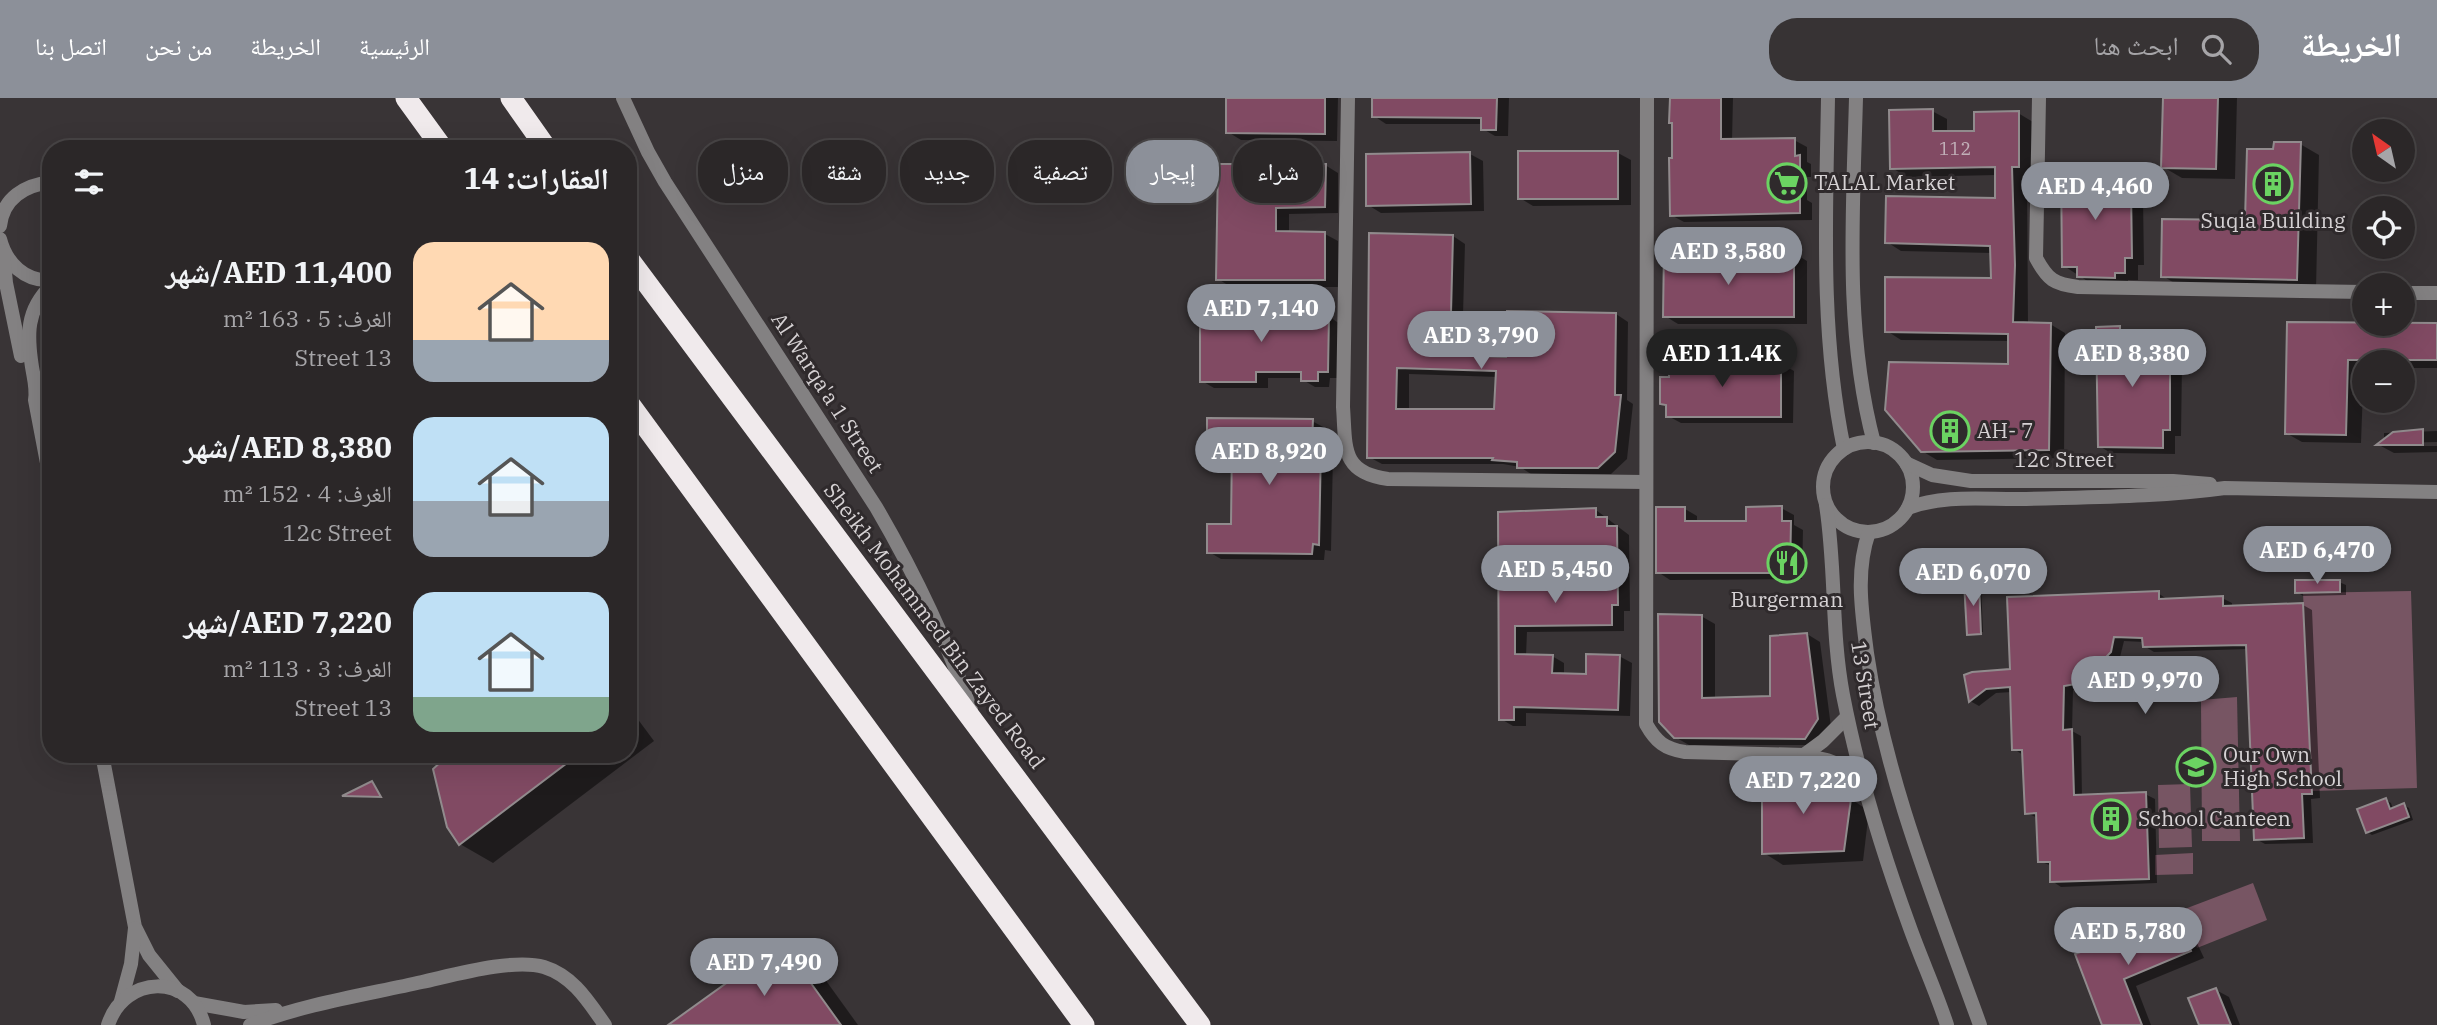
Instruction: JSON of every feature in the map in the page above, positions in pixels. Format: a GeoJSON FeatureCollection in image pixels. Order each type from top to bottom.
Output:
{"type":"FeatureCollection","features":[{"type":"Feature","properties":{"kind":"highway"},"geometry":{"type":"LineString","coordinates":[[406,98],[436,140]]}},
{"type":"Feature","properties":{"kind":"highway"},"geometry":{"type":"LineString","coordinates":[[511,98],[541,140]]}},
{"type":"Feature","properties":{"kind":"highway","name":"Sheikh Mohammed Bin Zayed Road"},"geometry":{"type":"LineString","coordinates":[[637,270],[1200,1025]]}},
{"type":"Feature","properties":{"kind":"highway"},"geometry":{"type":"LineString","coordinates":[[637,414],[1084,1025]]}},
{"type":"Feature","properties":{"kind":"street","name":"Al Warqa'a 1 Street"},"geometry":{"type":"LineString","coordinates":[[622,98],[665,182],[900,548],[942,633],[975,721]]}},
{"type":"Feature","properties":{"kind":"street"},"geometry":{"type":"LineString","coordinates":[[1348,98],[1343,407],[1346,450],[1354,467],[1370,477],[1388,479],[1645,482]]}},
{"type":"Feature","properties":{"kind":"street"},"geometry":{"type":"LineString","coordinates":[[1647,98],[1646,724],[1654,739],[1668,749],[1685,752],[1804,755],[1828,760],[1861,773]]}},
{"type":"Feature","properties":{"kind":"street"},"geometry":{"type":"LineString","coordinates":[[1828,98],[1826,321],[1832,385],[1844,449]]}},
{"type":"Feature","properties":{"kind":"street"},"geometry":{"type":"LineString","coordinates":[[1856,98],[1853,315],[1858,369],[1874,443]]}},
{"type":"Feature","properties":{"kind":"street"},"geometry":{"type":"LineString","coordinates":[[2039,98],[2036,258],[2045,275],[2060,285],[2352,292]]}},
{"type":"Feature","properties":{"kind":"street"},"geometry":{"type":"LineString","coordinates":[[0,226],[8,203],[20,191],[42,183]]}},
{"type":"Feature","properties":{"kind":"street"},"geometry":{"type":"LineString","coordinates":[[1,245],[12,265],[26,276],[42,281]]}},
{"type":"Feature","properties":{"kind":"street"},"geometry":{"type":"LineString","coordinates":[[1,245],[6,283],[28,387],[35,400]]}},
{"type":"Feature","properties":{"kind":"street"},"geometry":{"type":"LineString","coordinates":[[2415,293],[2437,293]]}},
{"type":"Feature","properties":{"kind":"street"},"geometry":{"type":"LineString","coordinates":[[42,297],[36,304],[28,326],[35,400],[42,437]]}},
{"type":"Feature","properties":{"kind":"street"},"geometry":{"type":"LineString","coordinates":[[1874,443],[1892,449],[1906,463],[1912,485],[1908,508],[1896,522],[1878,531],[1860,532],[1843,525],[1826,505],[1823,494],[1825,474],[1835,456],[1844,449],[1853,445],[1874,443]]}},
{"type":"Feature","properties":{"kind":"street","name":"12c Street"},"geometry":{"type":"LineString","coordinates":[[1906,463],[1932,475],[1971,481],[2187,482],[2225,488],[2437,492]]}},
{"type":"Feature","properties":{"kind":"street","name":"12c Street"},"geometry":{"type":"LineString","coordinates":[[1908,508],[1946,499],[2029,499],[2195,492],[2225,488]]}},
{"type":"Feature","properties":{"kind":"street","name":"13 Street"},"geometry":{"type":"LineString","coordinates":[[1826,505],[1833,556],[1836,642],[1847,717],[1892,877],[1947,1025]]}},
{"type":"Feature","properties":{"kind":"street","name":"13 Street"},"geometry":{"type":"LineString","coordinates":[[1869,532],[1861,565],[1860,589],[1870,670],[1882,730],[1912,839],[1980,1025]]}},
{"type":"Feature","properties":{"kind":"street"},"geometry":{"type":"LineString","coordinates":[[1804,755],[1847,717]]}},
{"type":"Feature","properties":{"kind":"street"},"geometry":{"type":"LineString","coordinates":[[104,763],[135,927],[149,955],[178,991],[194,1003],[204,1025]]}},
{"type":"Feature","properties":{"kind":"street"},"geometry":{"type":"LineString","coordinates":[[114,1012],[131,964],[135,927]]}},
{"type":"Feature","properties":{"kind":"street"},"geometry":{"type":"LineString","coordinates":[[250,1025],[295,1009],[455,975],[526,964],[544,967],[575,984],[605,1025]]}},
{"type":"Feature","properties":{"kind":"street"},"geometry":{"type":"LineString","coordinates":[[99,1025],[133,991],[148,986],[163,986],[178,991]]}},
{"type":"Feature","properties":{"kind":"street"},"geometry":{"type":"LineString","coordinates":[[194,1003],[244,1012],[295,1009]]}},
{"type":"Feature","properties":{"kind":"shaded area"},"geometry":{"type":"Polygon","coordinates":[[[2411,591],[2417,788],[2312,791],[2303,593],[2411,591]]]}},
{"type":"Feature","properties":{"kind":"shaded area"},"geometry":{"type":"Polygon","coordinates":[[[2237,697],[2240,841],[2202,841],[2201,700],[2237,697]]]}},
{"type":"Feature","properties":{"kind":"shaded area"},"geometry":{"type":"Polygon","coordinates":[[[2190,784],[2192,847],[2159,848],[2158,785],[2190,784]]]}},
{"type":"Feature","properties":{"kind":"shaded area"},"geometry":{"type":"Polygon","coordinates":[[[2193,853],[2193,874],[2155,875],[2155,855],[2193,853]]]}},
{"type":"Feature","properties":{"kind":"shaded area"},"geometry":{"type":"Polygon","coordinates":[[[2253,883],[2267,920],[2197,948],[2182,910],[2253,883]]]}},
{"type":"Feature","properties":{"kind":"building"},"geometry":{"type":"Polygon","coordinates":[[[1226,98],[1325,98],[1325,134],[1226,133],[1226,98]]]}},
{"type":"Feature","properties":{"kind":"building"},"geometry":{"type":"Polygon","coordinates":[[[1372,98],[1497,98],[1496,130],[1481,130],[1481,118],[1372,117],[1372,98]]]}},
{"type":"Feature","properties":{"kind":"building"},"geometry":{"type":"Polygon","coordinates":[[[1670,98],[1721,98],[1721,139],[1795,138],[1795,156],[1800,155],[1800,171],[1795,171],[1795,194],[1800,194],[1800,213],[1670,216],[1670,98]]]}},
{"type":"Feature","properties":{"kind":"building","name":"Suqia Building"},"geometry":{"type":"Polygon","coordinates":[[[2163,98],[2218,98],[2216,169],[2161,168],[2163,98]]]}},
{"type":"Feature","properties":{"kind":"building"},"geometry":{"type":"Polygon","coordinates":[[[1933,109],[1933,131],[1974,131],[1974,112],[2019,111],[2019,167],[2012,167],[2015,265],[2013,322],[2051,323],[2049,450],[1921,452],[1885,410],[1889,362],[2008,364],[2008,334],[1885,332],[1885,277],[1991,278],[1990,246],[1885,243],[1886,196],[1995,198],[1995,167],[1890,169],[1889,110],[1933,109]]]}},
{"type":"Feature","properties":{"kind":"building","name":"Suqia Building"},"geometry":{"type":"Polygon","coordinates":[[[2274,142],[2301,142],[2297,280],[2161,277],[2162,219],[2245,220],[2247,149],[2273,149],[2274,142]]]}},
{"type":"Feature","properties":{"kind":"building"},"geometry":{"type":"Polygon","coordinates":[[[1518,151],[1618,151],[1618,199],[1518,199],[1518,151]]]}},
{"type":"Feature","properties":{"kind":"building"},"geometry":{"type":"Polygon","coordinates":[[[1470,152],[1471,204],[1366,206],[1366,154],[1470,152]]]}},
{"type":"Feature","properties":{"kind":"building"},"geometry":{"type":"Polygon","coordinates":[[[1219,164],[1233,164],[1233,203],[1323,203],[1323,164],[1326,164],[1325,207],[1276,208],[1276,231],[1325,232],[1325,280],[1216,280],[1219,164]]]}},
{"type":"Feature","properties":{"kind":"building"},"geometry":{"type":"Polygon","coordinates":[[[2061,166],[2115,166],[2115,189],[2131,189],[2132,258],[2125,258],[2125,273],[2115,273],[2115,278],[2077,277],[2077,267],[2062,267],[2061,166]]]}},
{"type":"Feature","properties":{"kind":"building"},"geometry":{"type":"Polygon","coordinates":[[[1369,233],[1453,235],[1451,313],[1479,314],[1478,356],[1506,357],[1507,311],[1616,313],[1615,395],[1621,395],[1615,452],[1598,468],[1517,468],[1517,462],[1492,460],[1493,458],[1367,458],[1369,233]],[[1397,368],[1396,409],[1494,409],[1496,371],[1397,368]]]}},
{"type":"Feature","properties":{"kind":"building"},"geometry":{"type":"Polygon","coordinates":[[[1664,250],[1690,250],[1690,263],[1771,263],[1772,252],[1794,252],[1794,317],[1663,317],[1664,250]]]}},
{"type":"Feature","properties":{"kind":"building"},"geometry":{"type":"Polygon","coordinates":[[[1200,306],[1256,307],[1256,317],[1301,317],[1301,307],[1318,307],[1318,315],[1329,315],[1328,372],[1318,372],[1318,381],[1301,381],[1301,372],[1256,372],[1256,382],[1200,382],[1200,306]]]}},
{"type":"Feature","properties":{"kind":"building"},"geometry":{"type":"Polygon","coordinates":[[[2287,322],[2352,322],[2352,336],[2415,336],[2415,323],[2437,323],[2437,360],[2415,360],[2415,350],[2352,350],[2352,360],[2348,360],[2346,435],[2285,434],[2287,322]]]}},
{"type":"Feature","properties":{"kind":"building"},"geometry":{"type":"Polygon","coordinates":[[[2120,326],[2120,335],[2165,335],[2166,355],[2170,355],[2170,430],[2163,430],[2163,448],[2098,447],[2096,327],[2120,326]]]}},
{"type":"Feature","properties":{"kind":"building"},"geometry":{"type":"Polygon","coordinates":[[[1669,361],[1781,361],[1781,417],[1666,417],[1666,405],[1660,404],[1660,377],[1669,377],[1669,361]]]}},
{"type":"Feature","properties":{"kind":"building"},"geometry":{"type":"Polygon","coordinates":[[[1207,418],[1313,419],[1312,445],[1321,446],[1319,545],[1313,544],[1312,554],[1207,553],[1207,524],[1231,524],[1232,444],[1207,444],[1207,418]]]}},
{"type":"Feature","properties":{"kind":"building"},"geometry":{"type":"Polygon","coordinates":[[[2423,429],[2423,445],[2376,445],[2393,432],[2423,429]]]}},
{"type":"Feature","properties":{"kind":"building"},"geometry":{"type":"Polygon","coordinates":[[[1782,506],[1782,521],[1791,521],[1790,573],[1656,573],[1656,507],[1685,507],[1685,521],[1746,521],[1746,507],[1782,506]]]}},
{"type":"Feature","properties":{"kind":"building"},"geometry":{"type":"Polygon","coordinates":[[[1596,508],[1596,517],[1607,517],[1607,526],[1617,526],[1618,605],[1612,605],[1612,625],[1515,626],[1515,654],[1553,655],[1552,673],[1586,674],[1586,654],[1620,655],[1618,710],[1514,707],[1514,720],[1499,720],[1498,512],[1596,508]],[[1567,546],[1514,547],[1514,588],[1567,587],[1567,546]]]}},
{"type":"Feature","properties":{"kind":"building"},"geometry":{"type":"Polygon","coordinates":[[[2295,580],[2340,580],[2340,592],[2295,593],[2295,580]]]}},
{"type":"Feature","properties":{"kind":"building"},"geometry":{"type":"Polygon","coordinates":[[[1979,581],[1981,634],[1967,635],[1964,582],[1979,581]]]}},
{"type":"Feature","properties":{"kind":"building"},"geometry":{"type":"Polygon","coordinates":[[[2159,591],[2159,599],[2223,596],[2223,606],[2303,603],[2312,794],[2302,794],[2304,838],[2254,840],[2246,645],[2143,647],[2142,638],[2114,637],[2111,652],[2081,683],[2064,686],[2063,730],[2072,729],[2074,795],[2146,792],[2149,879],[2050,882],[2050,862],[2038,862],[2036,813],[2025,814],[2022,750],[2012,750],[2010,687],[1986,689],[1969,702],[1964,675],[2010,669],[2007,597],[2159,591]]]}},
{"type":"Feature","properties":{"kind":"building"},"geometry":{"type":"Polygon","coordinates":[[[1658,614],[1702,615],[1702,698],[1770,696],[1770,636],[1807,633],[1818,719],[1805,739],[1674,738],[1659,722],[1658,614]]]}},
{"type":"Feature","properties":{"kind":"building"},"geometry":{"type":"Polygon","coordinates":[[[440,763],[567,763],[459,845],[447,827],[433,769],[440,763]]]}},
{"type":"Feature","properties":{"kind":"building"},"geometry":{"type":"Polygon","coordinates":[[[1813,774],[1851,799],[1844,851],[1762,854],[1762,778],[1813,774]]]}},
{"type":"Feature","properties":{"kind":"building"},"geometry":{"type":"Polygon","coordinates":[[[372,781],[381,797],[342,796],[372,781]]]}},
{"type":"Feature","properties":{"kind":"building"},"geometry":{"type":"Polygon","coordinates":[[[2386,798],[2390,809],[2404,803],[2409,817],[2366,833],[2357,809],[2386,798]]]}},
{"type":"Feature","properties":{"kind":"building"},"geometry":{"type":"Polygon","coordinates":[[[2176,916],[2191,951],[2124,979],[2142,1025],[2102,1025],[2075,954],[2176,916]]]}},
{"type":"Feature","properties":{"kind":"building"},"geometry":{"type":"Polygon","coordinates":[[[782,943],[841,1025],[668,1025],[782,943]]]}},
{"type":"Feature","properties":{"kind":"building"},"geometry":{"type":"Polygon","coordinates":[[[2216,988],[2231,1025],[2199,1025],[2188,998],[2216,988]]]}},
{"type":"Feature","properties":{"kind":"place","name":"TALAL Market"},"geometry":{"type":"Point","coordinates":[1787,183]}},
{"type":"Feature","properties":{"kind":"place","name":"Suqia Building"},"geometry":{"type":"Point","coordinates":[2273,184]}},
{"type":"Feature","properties":{"kind":"place","name":"AH- 7"},"geometry":{"type":"Point","coordinates":[1950,431]}},
{"type":"Feature","properties":{"kind":"place","name":"Burgerman"},"geometry":{"type":"Point","coordinates":[1787,563]}},
{"type":"Feature","properties":{"kind":"place","name":"Our Own High School"},"geometry":{"type":"Point","coordinates":[2196,767]}},
{"type":"Feature","properties":{"kind":"place","name":"School Canteen"},"geometry":{"type":"Point","coordinates":[2111,819]}}]}
